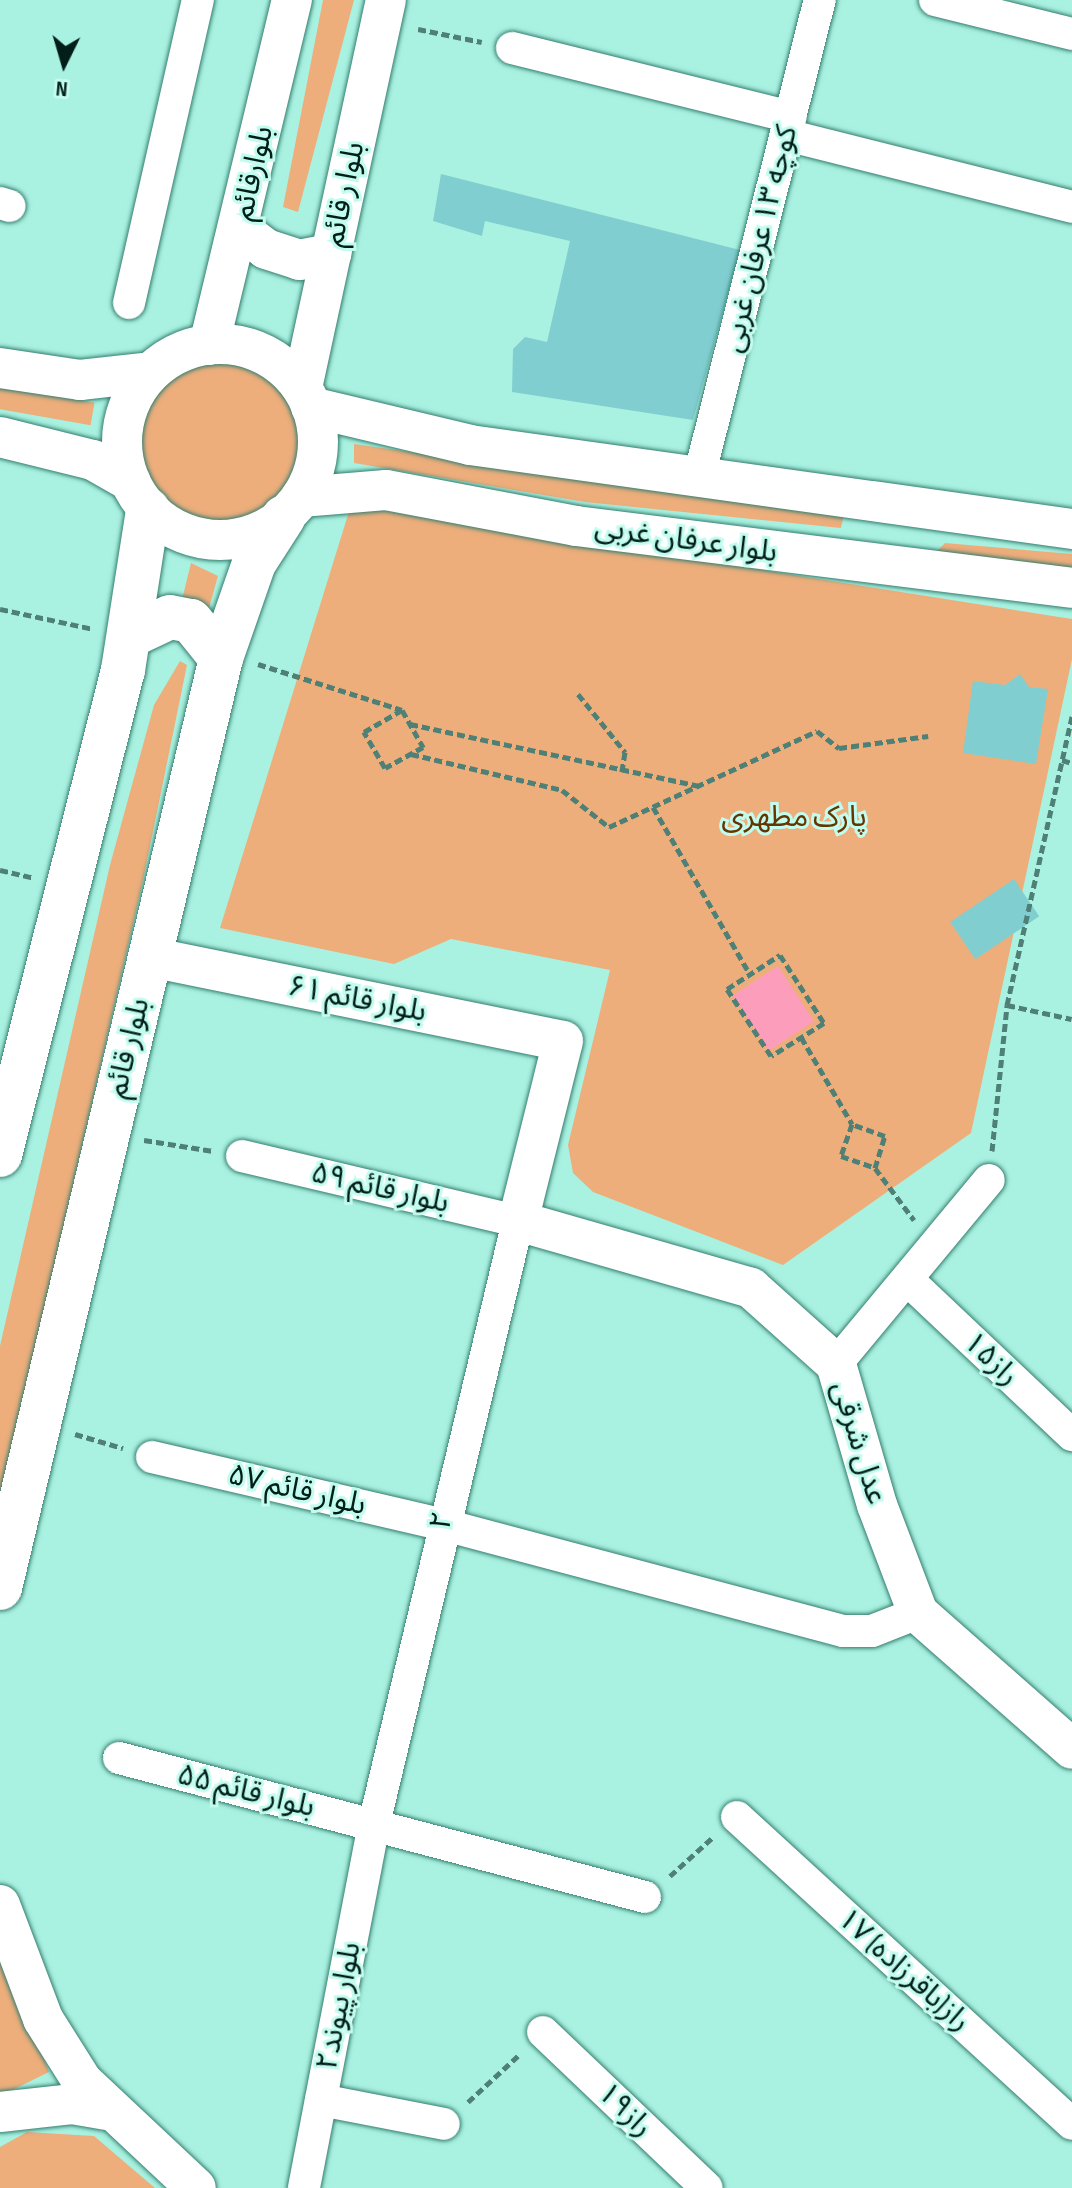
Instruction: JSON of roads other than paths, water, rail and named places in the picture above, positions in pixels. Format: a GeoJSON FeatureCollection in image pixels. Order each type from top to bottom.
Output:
{"type":"FeatureCollection","features":[{"type":"Feature","properties":{"kind":"main road"},"geometry":{"type":"LineString","coordinates":[[0,1155],[130,636],[139,496]]}},
{"type":"Feature","properties":{"kind":"main road","name":"بلوار قائم"},"geometry":{"type":"LineString","coordinates":[[0,1588],[222,655],[254,563],[292,507]]}},
{"type":"Feature","properties":{"kind":"main road"},"geometry":{"type":"LineString","coordinates":[[130,636],[170,617],[191,621],[222,655]]}},
{"type":"Feature","properties":{"kind":"street"},"geometry":{"type":"LineString","coordinates":[[129,303],[198,0]]}},
{"type":"Feature","properties":{"kind":"street","name":"بلوارقائم"},"geometry":{"type":"LineString","coordinates":[[209,345],[241,230],[292,0]]}},
{"type":"Feature","properties":{"kind":"street","name":"کوچه ۱۳ عرفان غربی"},"geometry":{"type":"LineString","coordinates":[[699,477],[820,0]]}},
{"type":"Feature","properties":{"kind":"street"},"geometry":{"type":"LineString","coordinates":[[935,0],[1072,34]]}},
{"type":"Feature","properties":{"kind":"street","name":"بلوا ر قائم"},"geometry":{"type":"LineString","coordinates":[[306,398],[331,254],[384,11]]}},
{"type":"Feature","properties":{"kind":"street"},"geometry":{"type":"LineString","coordinates":[[512,48],[1072,207]]}},
{"type":"Feature","properties":{"kind":"street"},"geometry":{"type":"LineString","coordinates":[[241,230],[266,249],[299,260],[331,254]]}},
{"type":"Feature","properties":{"kind":"street"},"geometry":{"type":"LineString","coordinates":[[0,368],[80,380],[151,372],[184,352],[209,345],[262,354],[306,398],[470,445],[1072,529]]}},
{"type":"Feature","properties":{"kind":"street"},"geometry":{"type":"LineString","coordinates":[[139,496],[124,424],[151,372]]}},
{"type":"Feature","properties":{"kind":"street"},"geometry":{"type":"LineString","coordinates":[[0,437],[93,460],[173,528],[217,540],[241,538],[292,507],[318,453],[306,398]]}},
{"type":"Feature","properties":{"kind":"street","name":"بلوار عرفان غربی"},"geometry":{"type":"LineString","coordinates":[[292,507],[386,490],[576,526],[1072,588]]}},
{"type":"Feature","properties":{"kind":"street"},"geometry":{"type":"LineString","coordinates":[[870,565],[876,504]]}},
{"type":"Feature","properties":{"kind":"street","name":"بلوار قائم ۶۱"},"geometry":{"type":"LineString","coordinates":[[150,957],[563,1041],[518,1221]]}},
{"type":"Feature","properties":{"kind":"street","name":"بلوار قائم ۵۹"},"geometry":{"type":"LineString","coordinates":[[242,1156],[518,1221]]}},
{"type":"Feature","properties":{"kind":"street"},"geometry":{"type":"LineString","coordinates":[[836,1364],[910,1282],[989,1180]]}},
{"type":"Feature","properties":{"kind":"street","name":"عدل شرقی"},"geometry":{"type":"LineString","coordinates":[[518,1221],[751,1288],[836,1364],[877,1505],[918,1613],[1072,1749]]}},
{"type":"Feature","properties":{"kind":"street","name":"۲"},"geometry":{"type":"LineString","coordinates":[[374,1824],[441,1524],[518,1221]]}},
{"type":"Feature","properties":{"kind":"street","name":"راز۱۵"},"geometry":{"type":"LineString","coordinates":[[910,1282],[1072,1435]]}},
{"type":"Feature","properties":{"kind":"street","name":"بلوار قائم ۵۷"},"geometry":{"type":"LineString","coordinates":[[152,1457],[441,1524],[843,1631],[872,1631],[918,1613]]}},
{"type":"Feature","properties":{"kind":"street","name":"بلوار قائم ۵۵"},"geometry":{"type":"LineString","coordinates":[[119,1758],[645,1897]]}},
{"type":"Feature","properties":{"kind":"street","name":"۱۷ راز(باقرزاده)"},"geometry":{"type":"LineString","coordinates":[[737,1817],[1072,2124]]}},
{"type":"Feature","properties":{"kind":"street","name":"بلوار پیوند۲"},"geometry":{"type":"LineString","coordinates":[[304,2188],[374,1824]]}},
{"type":"Feature","properties":{"kind":"street"},"geometry":{"type":"LineString","coordinates":[[0,1905],[43,2019],[105,2110],[196,2188]]}},
{"type":"Feature","properties":{"kind":"street","name":"راز۱۹"},"geometry":{"type":"LineString","coordinates":[[543,2032],[707,2188]]}},
{"type":"Feature","properties":{"kind":"street"},"geometry":{"type":"LineString","coordinates":[[321,2100],[444,2124]]}},
{"type":"Feature","properties":{"kind":"street"},"geometry":{"type":"LineString","coordinates":[[0,2112],[72,2104],[105,2110]]}},
{"type":"Feature","properties":{"kind":"park label","name":"پارک مطهری"},"geometry":{"type":"Point","coordinates":[794,817]}}]}
